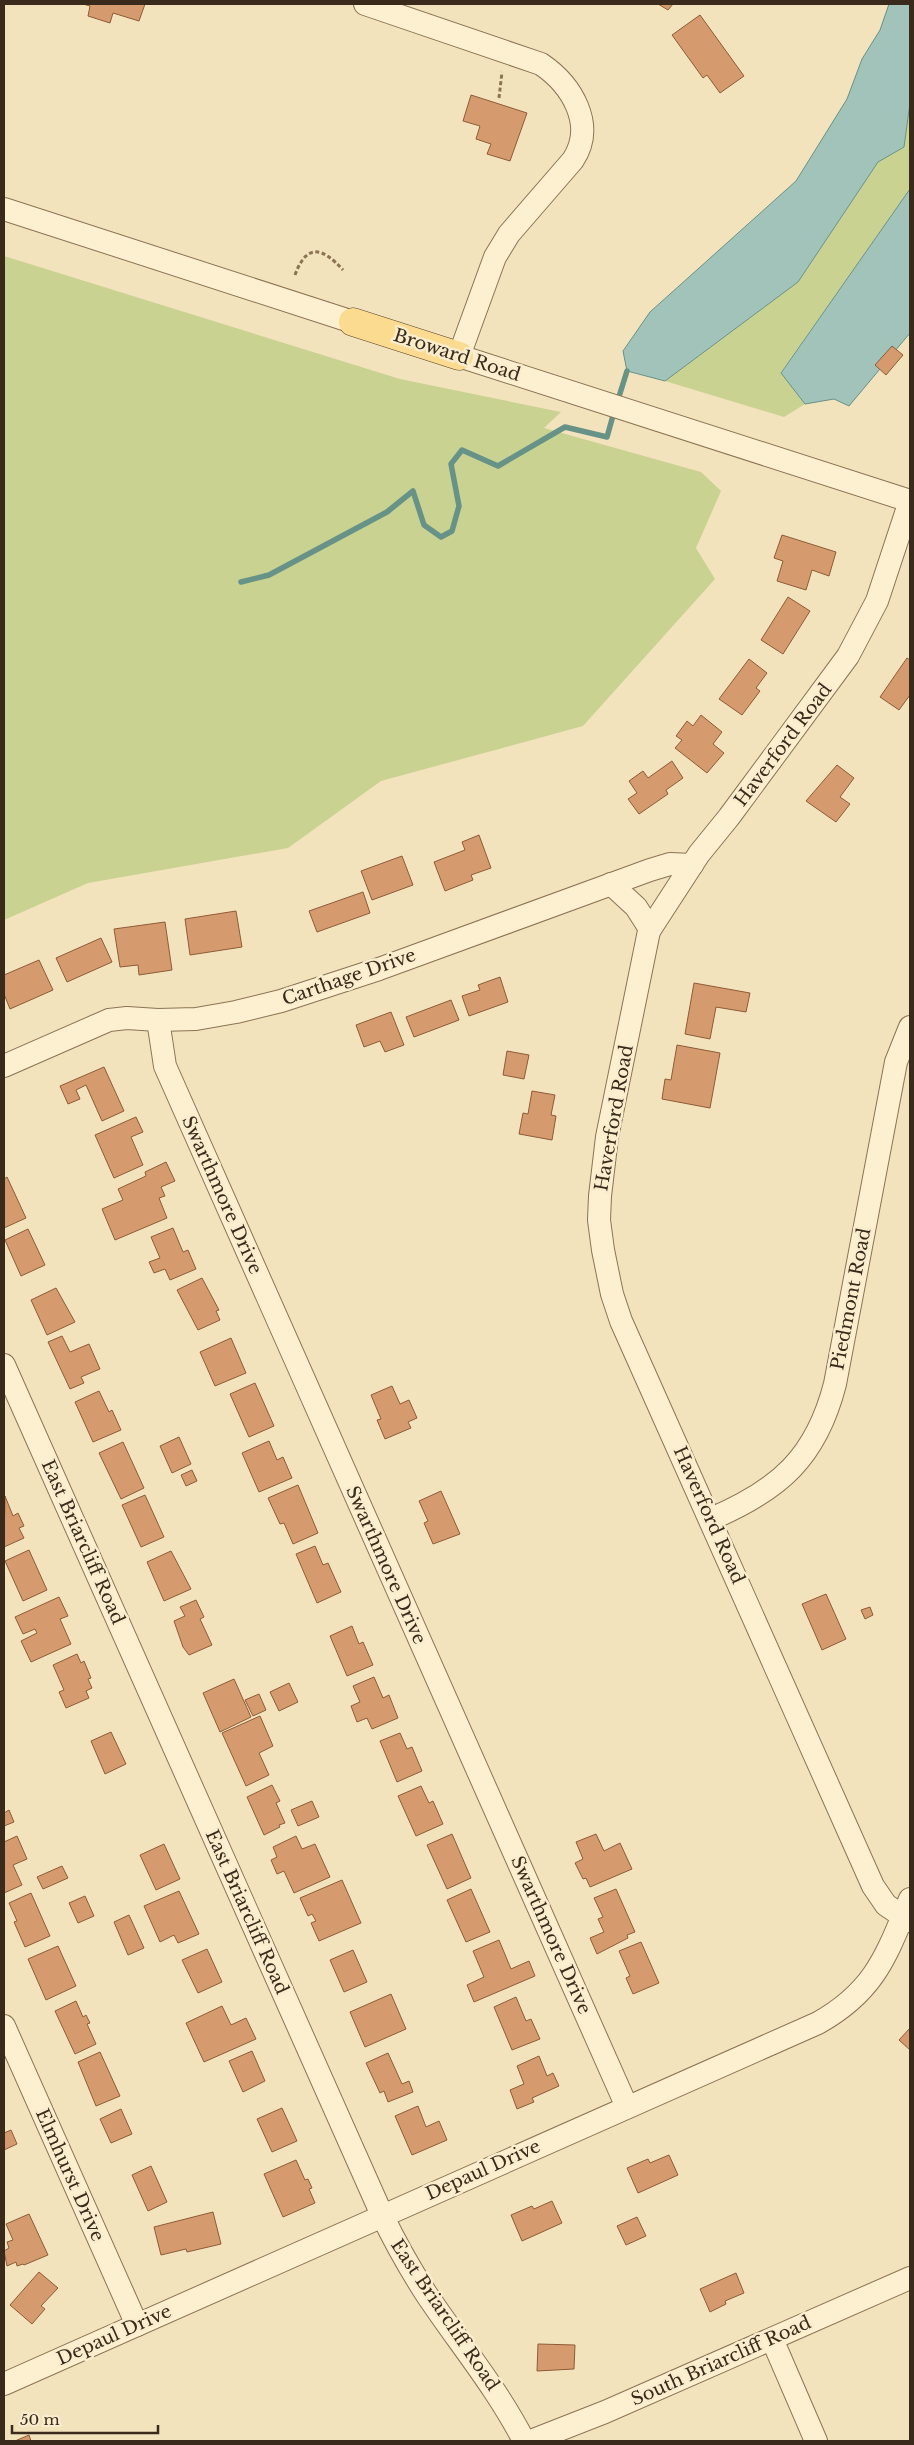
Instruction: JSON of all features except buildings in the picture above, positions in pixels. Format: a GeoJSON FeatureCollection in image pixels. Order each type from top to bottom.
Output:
{"type":"FeatureCollection","features":[{"type":"Feature","properties":{"kind":"main road","name":"Broward Road"},"geometry":{"type":"LineString","coordinates":[[353,322],[459,356]]}},
{"type":"Feature","properties":{"kind":"street"},"geometry":{"type":"LineString","coordinates":[[365,4],[541,64],[551,70],[573,95],[580,113],[583,127],[581,148],[573,160],[509,234],[494,258],[459,356]]}},
{"type":"Feature","properties":{"kind":"street","name":"Broward Road"},"geometry":{"type":"LineString","coordinates":[[4,209],[353,322]]}},
{"type":"Feature","properties":{"kind":"street","name":"Broward Road"},"geometry":{"type":"LineString","coordinates":[[459,356],[910,501]]}},
{"type":"Feature","properties":{"kind":"street","name":"Haverford Road"},"geometry":{"type":"LineString","coordinates":[[908,1912],[886,1905],[872,1886],[711,1519],[621,1321],[610,1285],[599,1220],[601,1180],[607,1137],[650,929],[692,865],[848,656],[877,601],[910,501]]}},
{"type":"Feature","properties":{"kind":"street","name":"Carthage Drive"},"geometry":{"type":"LineString","coordinates":[[4,1066],[108,1020],[127,1018],[158,1020],[202,1018],[281,1001],[379,969],[670,864],[692,865]]}},
{"type":"Feature","properties":{"kind":"street"},"geometry":{"type":"LineString","coordinates":[[611,884],[636,907],[650,929]]}},
{"type":"Feature","properties":{"kind":"street","name":"Swarthmore Drive"},"geometry":{"type":"LineString","coordinates":[[158,1020],[165,1066],[627,2107]]}},
{"type":"Feature","properties":{"kind":"street","name":"Piedmont Road"},"geometry":{"type":"LineString","coordinates":[[711,1519],[741,1506],[781,1480],[800,1460],[827,1416],[835,1384],[896,1062],[910,1027]]}},
{"type":"Feature","properties":{"kind":"street","name":"East Briarcliff Road"},"geometry":{"type":"LineString","coordinates":[[4,1365],[382,2216],[399,2250],[425,2292],[497,2393],[524,2441]]}},
{"type":"Feature","properties":{"kind":"street","name":"Depaul Drive"},"geometry":{"type":"LineString","coordinates":[[4,2384],[831,2016],[859,1994],[877,1972],[908,1912]]}},
{"type":"Feature","properties":{"kind":"street","name":"Elmhurst Drive"},"geometry":{"type":"LineString","coordinates":[[4,2026],[137,2325]]}},
{"type":"Feature","properties":{"kind":"street","name":"South Briarcliff Road"},"geometry":{"type":"LineString","coordinates":[[531,2441],[605,2412],[910,2278]]}},
{"type":"Feature","properties":{"kind":"street"},"geometry":{"type":"LineString","coordinates":[[772,2339],[816,2441]]}},
{"type":"Feature","properties":{"kind":"path"},"geometry":{"type":"LineString","coordinates":[[295,275],[302,258],[314,252],[324,252],[344,270]]}},
{"type":"Feature","properties":{"kind":"green space"},"geometry":{"type":"Polygon","coordinates":[[[910,103],[910,189],[781,372],[805,404],[784,417],[665,381],[798,282],[878,162],[904,147],[910,103]]]}},
{"type":"Feature","properties":{"kind":"green space"},"geometry":{"type":"Polygon","coordinates":[[[4,256],[400,379],[561,412],[544,428],[701,472],[721,491],[696,548],[715,579],[583,726],[381,781],[288,848],[88,883],[4,920],[4,256]]]}},
{"type":"Feature","properties":{"kind":"water"},"geometry":{"type":"Polygon","coordinates":[[[889,4],[910,4],[910,103],[904,147],[878,162],[798,282],[665,381],[627,371],[623,351],[650,312],[796,181],[847,99],[862,59],[880,30],[889,4]]]}},
{"type":"Feature","properties":{"kind":"water"},"geometry":{"type":"Polygon","coordinates":[[[910,189],[910,333],[849,406],[834,399],[805,404],[781,373],[910,189]]]}},
{"type":"Feature","properties":{"kind":"waterway"},"geometry":{"type":"LineString","coordinates":[[617,403],[627,371]]}},
{"type":"Feature","properties":{"kind":"waterway"},"geometry":{"type":"LineString","coordinates":[[241,582],[269,575],[387,512],[413,491],[424,525],[441,537],[452,531],[459,506],[451,464],[462,450],[498,466],[565,427],[607,437],[614,412]]}}]}
